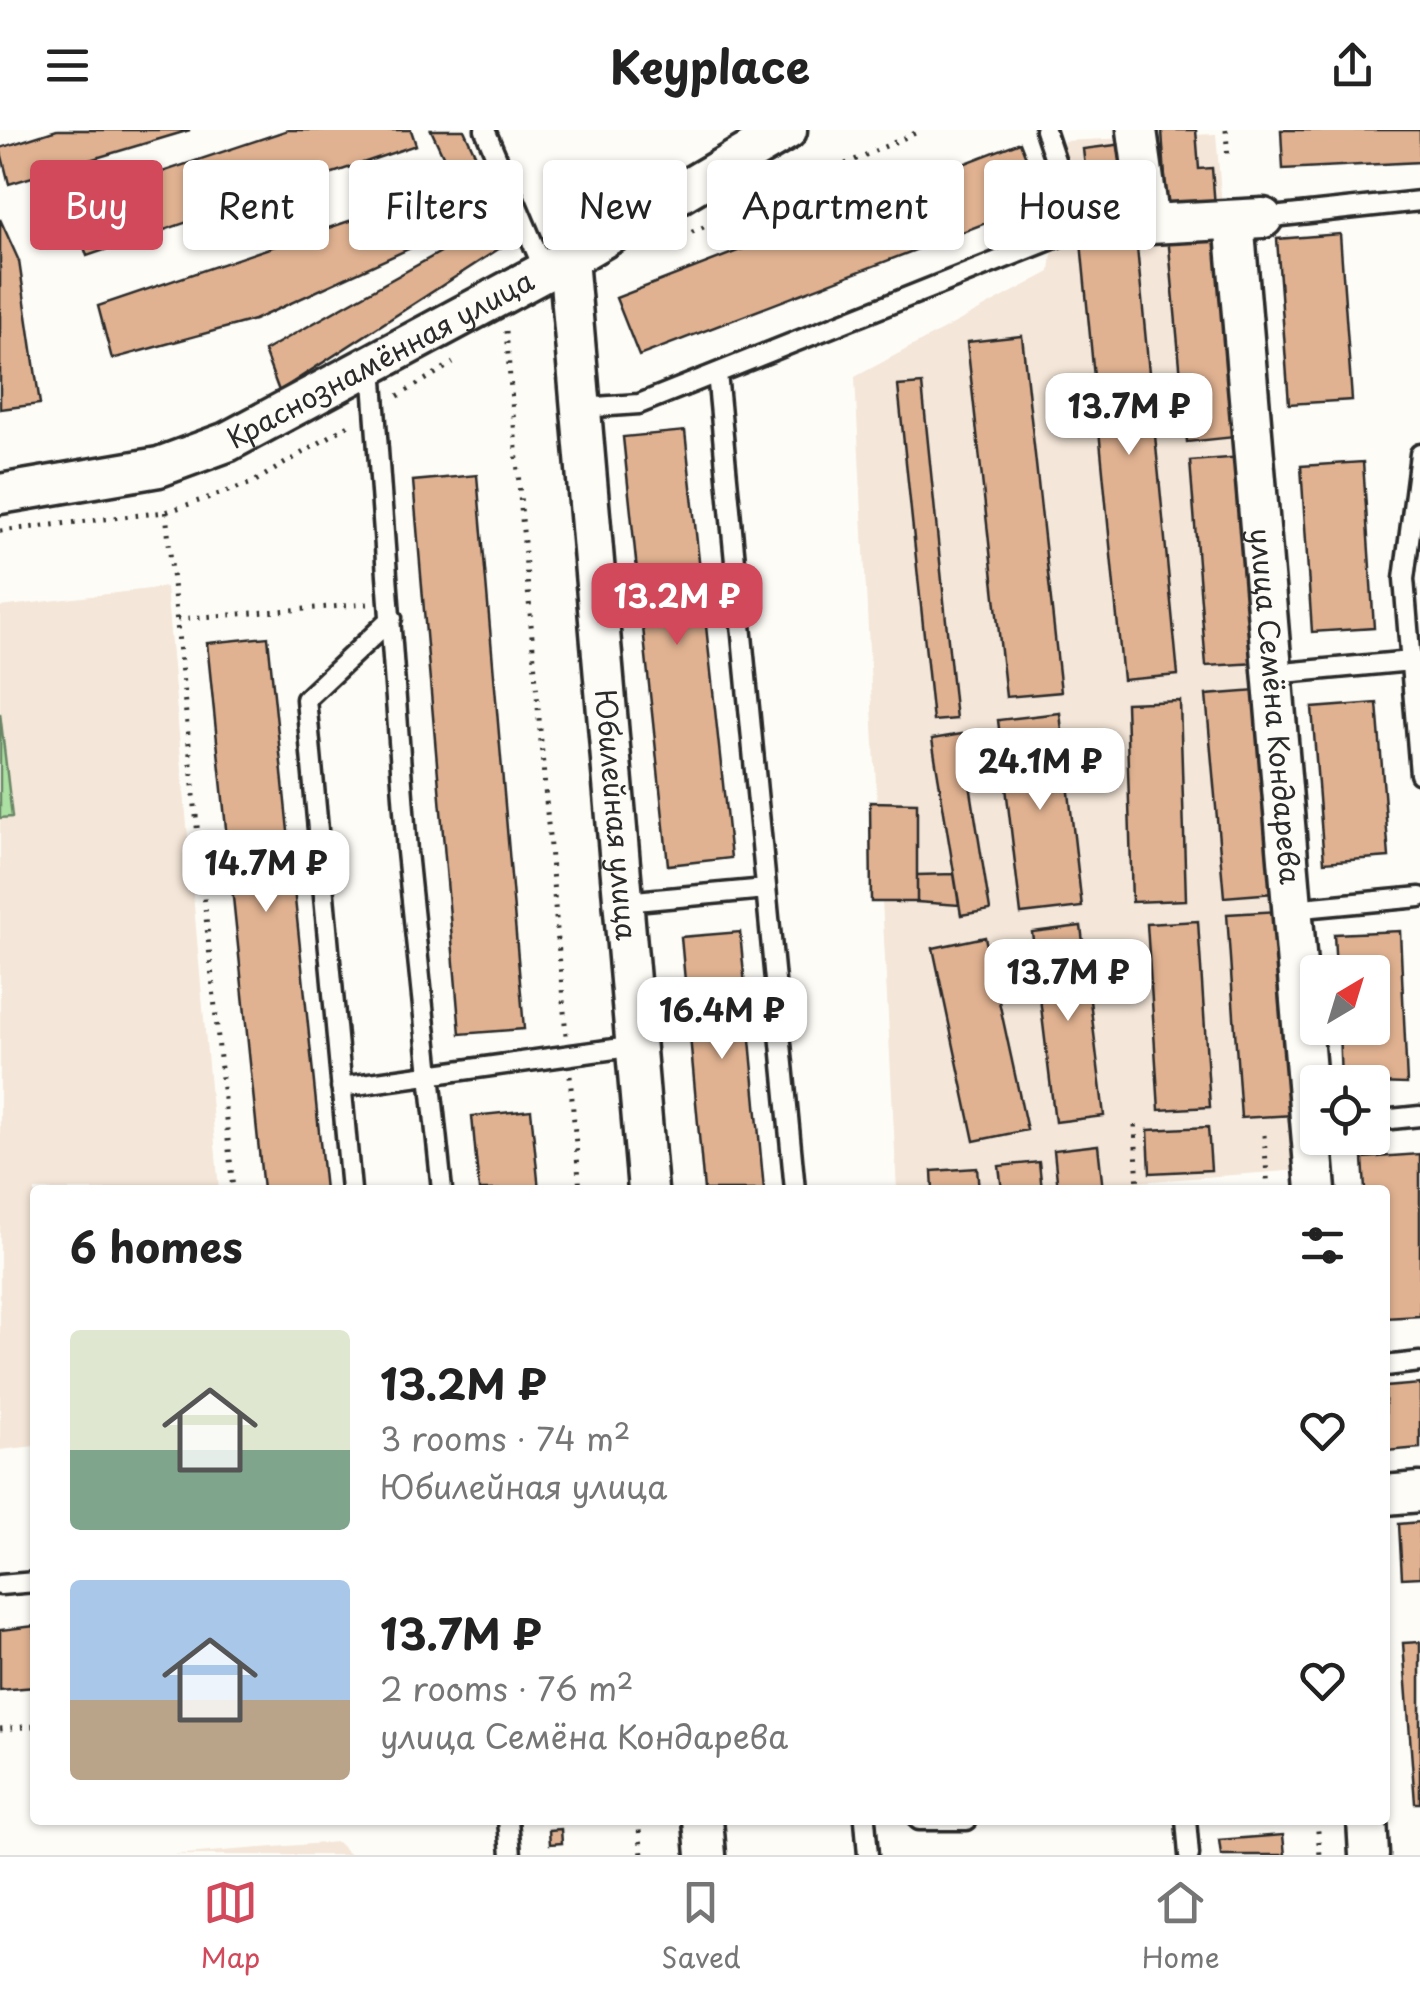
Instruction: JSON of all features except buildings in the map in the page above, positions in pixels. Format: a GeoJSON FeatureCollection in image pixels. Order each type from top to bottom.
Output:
{"type":"FeatureCollection","features":[{"type":"Feature","properties":{"kind":"street","name":"Краснознамённая улица"},"geometry":{"type":"LineString","coordinates":[[0,494],[159,467],[228,442],[556,266],[787,130]]}},
{"type":"Feature","properties":{"kind":"street"},"geometry":{"type":"LineString","coordinates":[[1137,130],[1150,224],[1248,219]]}},
{"type":"Feature","properties":{"kind":"street","name":"улица Семёна Кондарева"},"geometry":{"type":"LineString","coordinates":[[1248,219],[1273,674],[1308,1065]]}},
{"type":"Feature","properties":{"kind":"street","name":"Юбилейная улица"},"geometry":{"type":"LineString","coordinates":[[556,266],[581,408],[648,1185]]}},
{"type":"Feature","properties":{"kind":"street","name":"улица Семёна Кондарева"},"geometry":{"type":"LineString","coordinates":[[1315,1155],[1316,1185]]}},
{"type":"Feature","properties":{"kind":"street"},"geometry":{"type":"LineString","coordinates":[[1390,1495],[1420,1492]]}},
{"type":"Feature","properties":{"kind":"street"},"geometry":{"type":"LineString","coordinates":[[703,1825],[706,1855]]}},
{"type":"Feature","properties":{"kind":"street"},"geometry":{"type":"LineString","coordinates":[[1367,1825],[1370,1855]]}},
{"type":"Feature","properties":{"kind":"lane"},"geometry":{"type":"LineString","coordinates":[[485,130],[556,266]]}},
{"type":"Feature","properties":{"kind":"lane"},"geometry":{"type":"LineString","coordinates":[[581,408],[639,404],[1078,229],[1045,130]]}},
{"type":"Feature","properties":{"kind":"lane"},"geometry":{"type":"LineString","coordinates":[[1248,219],[1420,201]]}},
{"type":"Feature","properties":{"kind":"lane"},"geometry":{"type":"LineString","coordinates":[[372,367],[407,852],[441,1185]]}},
{"type":"Feature","properties":{"kind":"lane"},"geometry":{"type":"LineString","coordinates":[[717,373],[796,1185]]}},
{"type":"Feature","properties":{"kind":"lane"},"geometry":{"type":"LineString","coordinates":[[1420,454],[1404,579],[1420,774]]}},
{"type":"Feature","properties":{"kind":"lane"},"geometry":{"type":"LineString","coordinates":[[351,1185],[306,699],[392,610]]}},
{"type":"Feature","properties":{"kind":"lane"},"geometry":{"type":"LineString","coordinates":[[1273,674],[1411,661]]}},
{"type":"Feature","properties":{"kind":"lane"},"geometry":{"type":"LineString","coordinates":[[624,902],[766,889]]}},
{"type":"Feature","properties":{"kind":"lane"},"geometry":{"type":"LineString","coordinates":[[1292,909],[1420,897]]}},
{"type":"Feature","properties":{"kind":"lane"},"geometry":{"type":"LineString","coordinates":[[342,1087],[636,1046]]}},
{"type":"Feature","properties":{"kind":"lane"},"geometry":{"type":"LineString","coordinates":[[1390,1119],[1420,1116]]}},
{"type":"Feature","properties":{"kind":"lane"},"geometry":{"type":"LineString","coordinates":[[1390,1365],[1420,1362]]}},
{"type":"Feature","properties":{"kind":"lane"},"geometry":{"type":"LineString","coordinates":[[0,1585],[30,1582]]}},
{"type":"Feature","properties":{"kind":"lane"},"geometry":{"type":"LineString","coordinates":[[508,1825],[511,1855]]}},
{"type":"Feature","properties":{"kind":"lane"},"geometry":{"type":"LineString","coordinates":[[865,1825],[868,1855]]}},
{"type":"Feature","properties":{"kind":"lane"},"geometry":{"type":"LineString","coordinates":[[1186,1825],[1189,1855]]}},
{"type":"Feature","properties":{"kind":"path"},"geometry":{"type":"LineString","coordinates":[[1226,130],[1228,161]]}},
{"type":"Feature","properties":{"kind":"path"},"geometry":{"type":"LineString","coordinates":[[506,331],[580,1185]]}},
{"type":"Feature","properties":{"kind":"path"},"geometry":{"type":"LineString","coordinates":[[166,512],[233,1185]]}},
{"type":"Feature","properties":{"kind":"path"},"geometry":{"type":"LineString","coordinates":[[177,618],[392,610]]}},
{"type":"Feature","properties":{"kind":"path"},"geometry":{"type":"LineString","coordinates":[[1135,1125],[1138,1185]]}},
{"type":"Feature","properties":{"kind":"path"},"geometry":{"type":"LineString","coordinates":[[1264,1135],[1268,1185]]}},
{"type":"Feature","properties":{"kind":"path"},"geometry":{"type":"LineString","coordinates":[[0,1730],[30,1727]]}},
{"type":"Feature","properties":{"kind":"path"},"geometry":{"type":"LineString","coordinates":[[639,1825],[642,1855]]}},
{"type":"Feature","properties":{"kind":"path"},"geometry":{"type":"LineString","coordinates":[[1317,1825],[1320,1855]]}},
{"type":"Feature","properties":{"kind":"shaded area"},"geometry":{"type":"Polygon","coordinates":[[[1216,134],[1301,1170],[1124,1185],[897,1185],[855,377],[1050,272],[1052,250],[1156,250],[1156,160],[1062,160],[1064,141],[1216,134]]]}},
{"type":"Feature","properties":{"kind":"shaded area"},"geometry":{"type":"Polygon","coordinates":[[[166,587],[219,1185],[30,1185],[30,1447],[0,1450],[0,607],[166,587]]]}},
{"type":"Feature","properties":{"kind":"shaded area"},"geometry":{"type":"Polygon","coordinates":[[[337,1842],[350,1855],[173,1855],[337,1842]]]}},
{"type":"Feature","properties":{"kind":"green space"},"geometry":{"type":"Polygon","coordinates":[[[0,713],[12,817],[0,818],[0,713]]]}}]}
